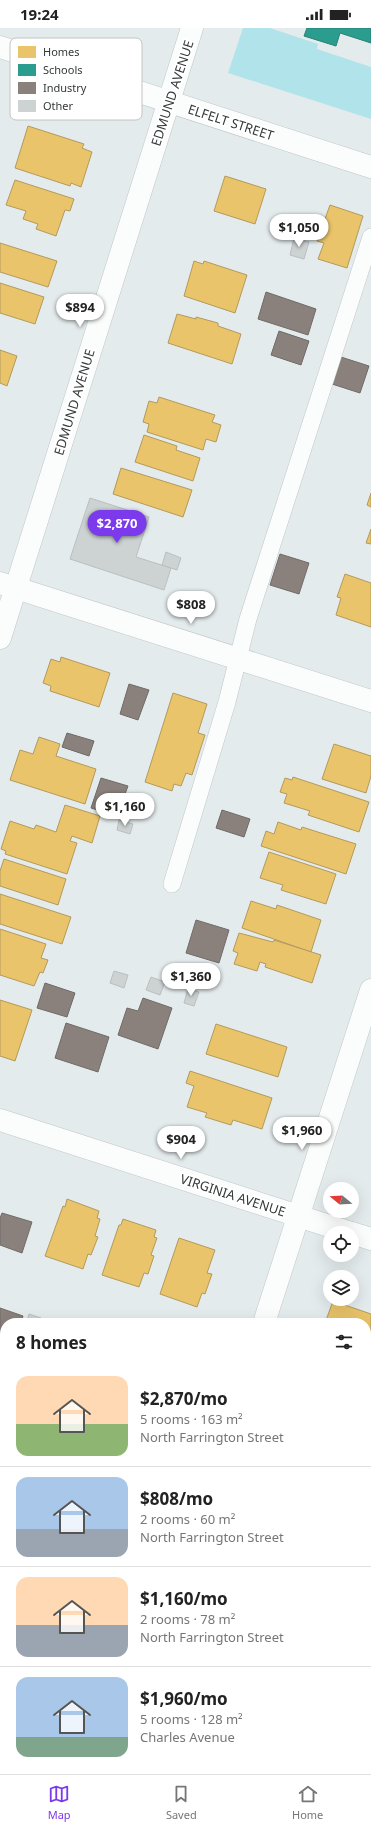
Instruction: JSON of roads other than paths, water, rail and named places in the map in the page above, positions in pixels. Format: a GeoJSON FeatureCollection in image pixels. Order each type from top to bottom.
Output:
{"type":"FeatureCollection","features":[{"type":"Feature","properties":{"kind":"street","name":"EDMUND AVENUE"},"geometry":{"type":"LineString","coordinates":[[0,638],[8,586],[192,28]]}},
{"type":"Feature","properties":{"kind":"street","name":"ELFELT STREET"},"geometry":{"type":"LineString","coordinates":[[0,48],[10,51]]}},
{"type":"Feature","properties":{"kind":"street","name":"ELFELT STREET"},"geometry":{"type":"LineString","coordinates":[[142,94],[371,167]]}},
{"type":"Feature","properties":{"kind":"street"},"geometry":{"type":"LineString","coordinates":[[8,586],[371,701]]}},
{"type":"Feature","properties":{"kind":"street"},"geometry":{"type":"LineString","coordinates":[[266,1318],[371,990]]}},
{"type":"Feature","properties":{"kind":"street","name":"VIRGINIA AVENUE"},"geometry":{"type":"LineString","coordinates":[[0,1120],[330,1226]]}},
{"type":"Feature","properties":{"kind":"street","name":"VIRGINIA AVENUE"},"geometry":{"type":"LineString","coordinates":[[359,1235],[371,1239]]}},
{"type":"Feature","properties":{"kind":"lane"},"geometry":{"type":"LineString","coordinates":[[172,884],[227,702],[248,619],[371,237]]}}]}
